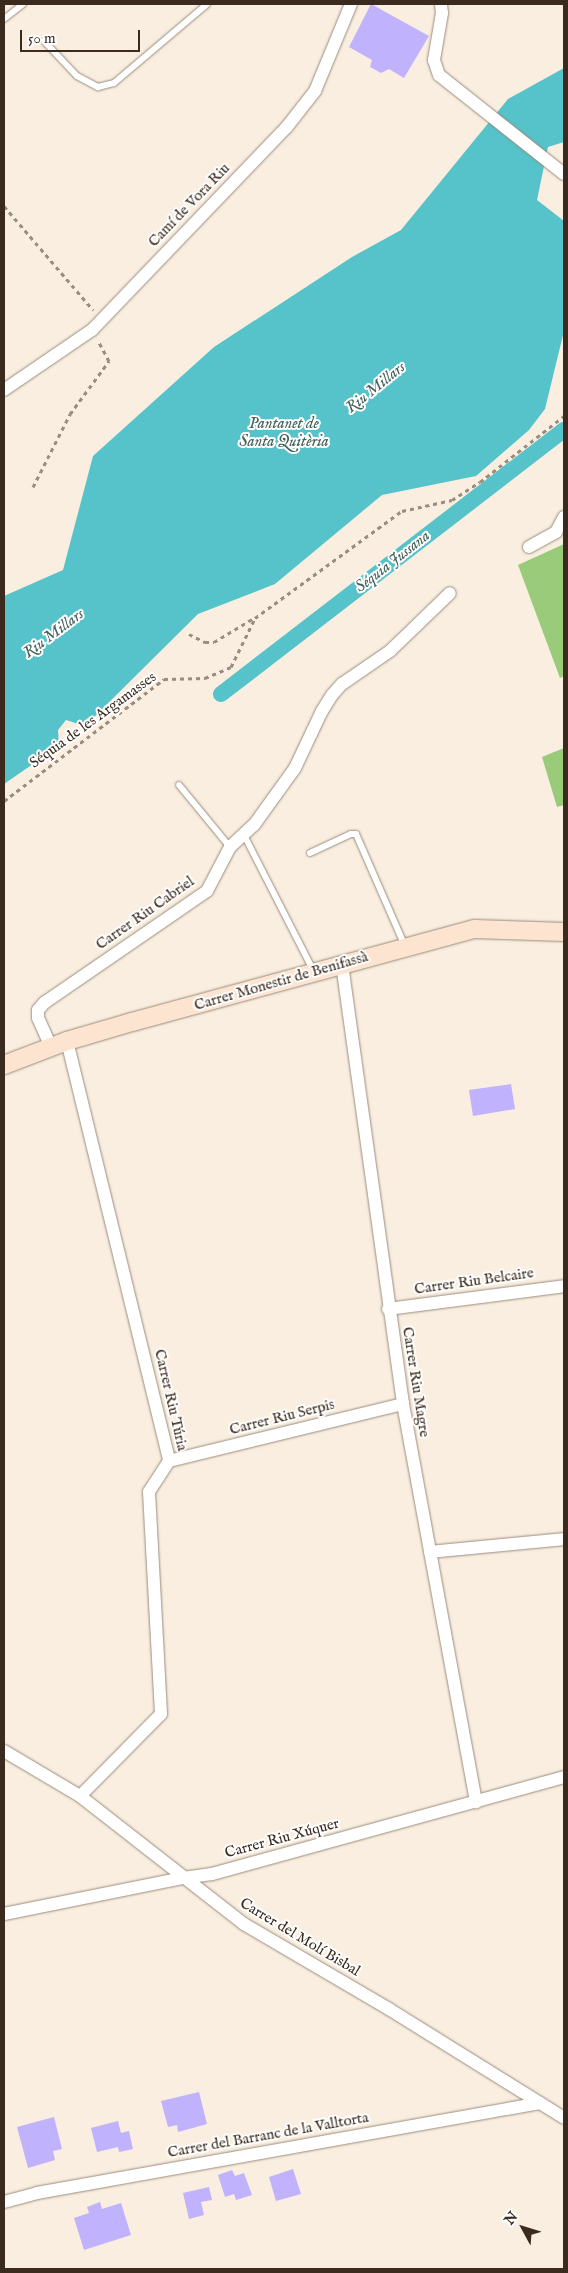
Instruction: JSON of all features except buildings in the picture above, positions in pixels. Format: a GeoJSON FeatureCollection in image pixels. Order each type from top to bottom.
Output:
{"type":"FeatureCollection","features":[{"type":"Feature","properties":{"kind":"street","name":"Camí de Vora Riu"},"geometry":{"type":"LineString","coordinates":[[4,390],[92,330],[286,128],[315,91],[350,4]]}},
{"type":"Feature","properties":{"kind":"street"},"geometry":{"type":"LineString","coordinates":[[441,4],[442,12],[434,60],[439,76],[564,174]]}},
{"type":"Feature","properties":{"kind":"street"},"geometry":{"type":"LineString","coordinates":[[529,547],[556,532],[564,517]]}},
{"type":"Feature","properties":{"kind":"street","name":"Carrer Riu Cabriel"},"geometry":{"type":"LineString","coordinates":[[59,1044],[38,1018],[38,1010],[44,1002],[199,897],[212,883],[230,847],[244,835],[295,768],[322,711],[332,695],[342,684],[390,651],[450,593]]}},
{"type":"Feature","properties":{"kind":"street","name":"Carrer Monestir de Benifassà"},"geometry":{"type":"LineString","coordinates":[[4,1065],[59,1044],[406,946],[475,929],[564,932]]}},
{"type":"Feature","properties":{"kind":"street","name":"Carrer Riu Magre"},"geometry":{"type":"LineString","coordinates":[[342,964],[388,1309],[403,1404],[476,1802]]}},
{"type":"Feature","properties":{"kind":"street","name":"Carrer Riu Túria"},"geometry":{"type":"LineString","coordinates":[[59,1044],[169,1461],[149,1492],[161,1714],[80,1796]]}},
{"type":"Feature","properties":{"kind":"street","name":"Carrer Riu Belcaire"},"geometry":{"type":"LineString","coordinates":[[388,1309],[564,1286]]}},
{"type":"Feature","properties":{"kind":"street","name":"Carrer Riu Serpis"},"geometry":{"type":"LineString","coordinates":[[169,1461],[403,1404]]}},
{"type":"Feature","properties":{"kind":"street"},"geometry":{"type":"LineString","coordinates":[[430,1552],[564,1539]]}},
{"type":"Feature","properties":{"kind":"street","name":"Carrer del Molí Bisbal"},"geometry":{"type":"LineString","coordinates":[[4,1751],[80,1796],[244,1924],[389,2010],[564,2118]]}},
{"type":"Feature","properties":{"kind":"street","name":"Carrer Riu Xúquer"},"geometry":{"type":"LineString","coordinates":[[4,1914],[183,1878],[212,1874],[564,1777]]}},
{"type":"Feature","properties":{"kind":"street","name":"Carrer del Barranc de la Valltorta"},"geometry":{"type":"LineString","coordinates":[[4,2202],[37,2193],[540,2103]]}},
{"type":"Feature","properties":{"kind":"lane"},"geometry":{"type":"LineString","coordinates":[[4,19],[23,4]]}},
{"type":"Feature","properties":{"kind":"lane"},"geometry":{"type":"LineString","coordinates":[[44,41],[77,76],[98,87],[114,83],[207,4]]}},
{"type":"Feature","properties":{"kind":"lane"},"geometry":{"type":"LineString","coordinates":[[180,785],[230,847]]}},
{"type":"Feature","properties":{"kind":"lane"},"geometry":{"type":"LineString","coordinates":[[310,852],[350,834],[356,834],[406,946]]}},
{"type":"Feature","properties":{"kind":"lane"},"geometry":{"type":"LineString","coordinates":[[244,835],[314,972]]}},
{"type":"Feature","properties":{"kind":"path"},"geometry":{"type":"LineString","coordinates":[[4,206],[102,320]]}},
{"type":"Feature","properties":{"kind":"path"},"geometry":{"type":"LineString","coordinates":[[33,487],[70,414],[109,361],[92,330]]}},
{"type":"Feature","properties":{"kind":"path"},"geometry":{"type":"LineString","coordinates":[[189,634],[205,642],[214,642],[255,618],[402,511],[452,500],[480,482],[564,416]]}},
{"type":"Feature","properties":{"kind":"path","name":"Séquia de les Argamasses"},"geometry":{"type":"LineString","coordinates":[[4,801],[164,679],[205,678],[231,667],[255,618]]}},
{"type":"Feature","properties":{"kind":"green space"},"geometry":{"type":"Polygon","coordinates":[[[564,544],[564,676],[560,678],[518,565],[564,544]]]}},
{"type":"Feature","properties":{"kind":"green space"},"geometry":{"type":"Polygon","coordinates":[[[564,748],[564,805],[557,807],[542,757],[564,748]]]}},
{"type":"Feature","properties":{"kind":"water","name":"Pantanet de Santa Quitèria"},"geometry":{"type":"Polygon","coordinates":[[[564,68],[564,142],[548,147],[537,200],[564,221],[564,331],[545,409],[529,430],[476,476],[382,495],[275,584],[198,614],[85,726],[66,720],[58,730],[59,746],[4,784],[4,596],[63,570],[93,456],[214,347],[352,257],[401,230],[508,99],[564,68]]]}},
{"type":"Feature","properties":{"kind":"waterway","name":"Séquia Jussana"},"geometry":{"type":"LineString","coordinates":[[221,694],[564,430]]}},
{"type":"Feature","properties":{"kind":"water label","name":"Riu Millars"},"geometry":{"type":"Point","coordinates":[376,388]}},
{"type":"Feature","properties":{"kind":"water label","name":"Riu Millars"},"geometry":{"type":"Point","coordinates":[54,634]}}]}
